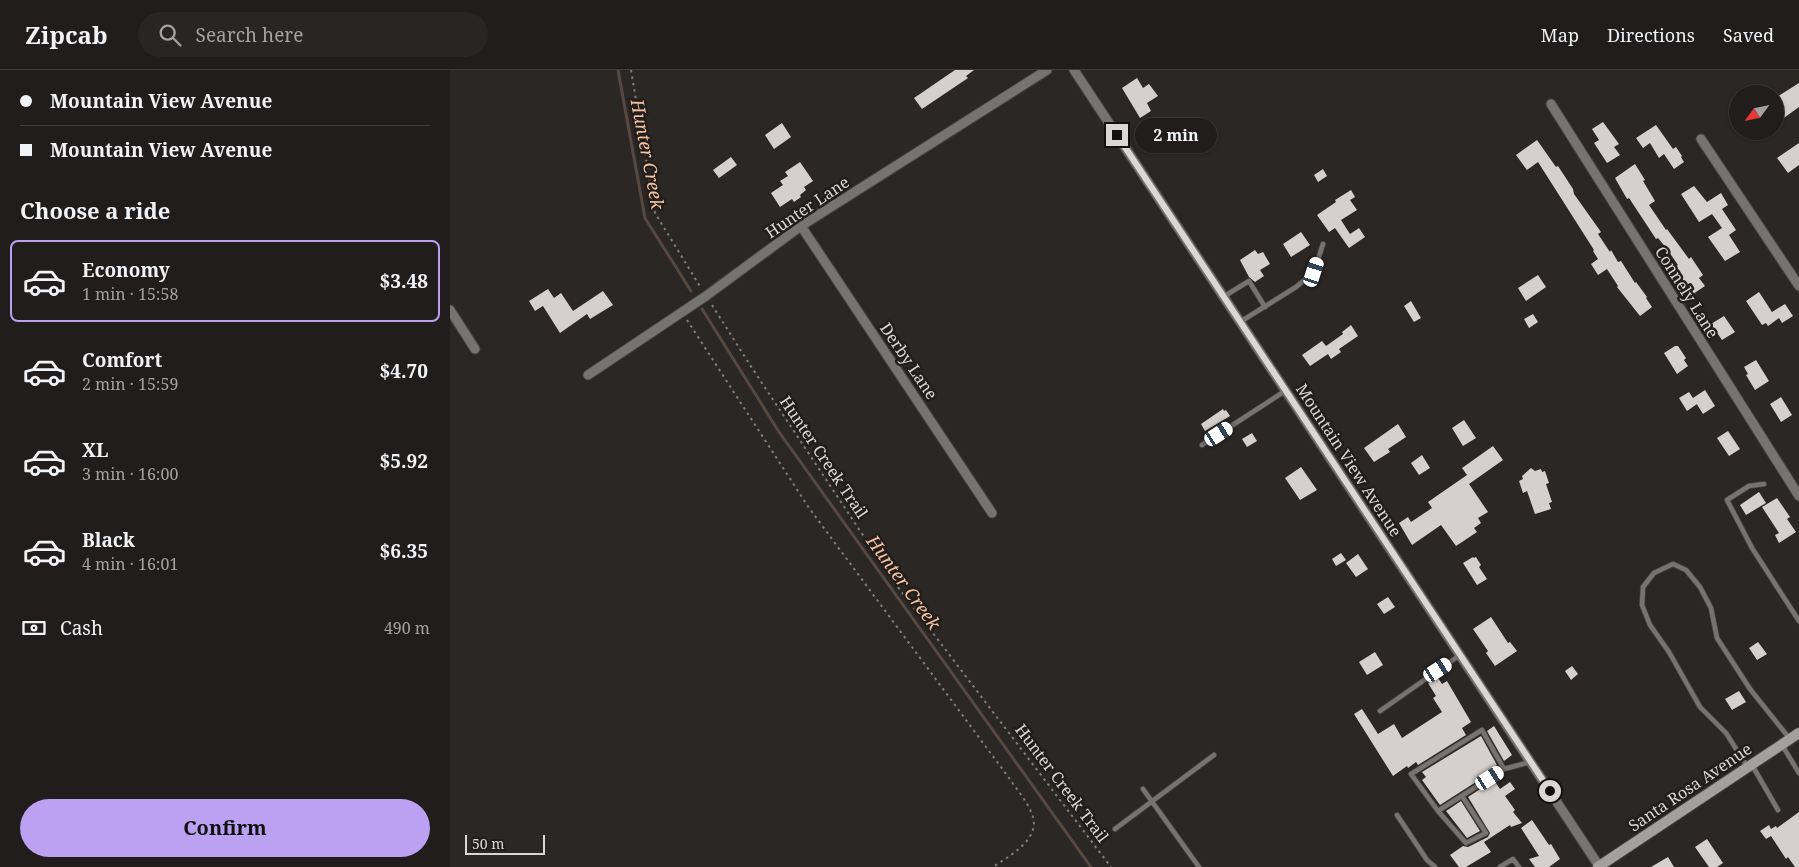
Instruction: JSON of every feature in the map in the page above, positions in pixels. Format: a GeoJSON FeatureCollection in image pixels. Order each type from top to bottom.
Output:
{"type":"FeatureCollection","features":[{"type":"Feature","properties":{"kind":"main road","name":"Santa Rosa Avenue"},"geometry":{"type":"LineString","coordinates":[[1599,867],[1794,737]]}},
{"type":"Feature","properties":{"kind":"street","name":"Hunter Lane"},"geometry":{"type":"LineString","coordinates":[[588,375],[706,296],[801,226],[1047,70]]}},
{"type":"Feature","properties":{"kind":"street","name":"Mountain View Avenue"},"geometry":{"type":"LineString","coordinates":[[1074,70],[1599,867]]}},
{"type":"Feature","properties":{"kind":"street","name":"Connely Lane"},"geometry":{"type":"LineString","coordinates":[[1550,104],[1799,496]]}},
{"type":"Feature","properties":{"kind":"street"},"geometry":{"type":"LineString","coordinates":[[1701,139],[1799,286]]}},
{"type":"Feature","properties":{"kind":"street","name":"Derby Lane"},"geometry":{"type":"LineString","coordinates":[[801,226],[992,513]]}},
{"type":"Feature","properties":{"kind":"street"},"geometry":{"type":"LineString","coordinates":[[450,310],[475,349]]}},
{"type":"Feature","properties":{"kind":"lane"},"geometry":{"type":"LineString","coordinates":[[1240,322],[1296,287],[1314,272],[1323,244]]}},
{"type":"Feature","properties":{"kind":"lane"},"geometry":{"type":"LineString","coordinates":[[1223,296],[1249,281],[1265,307]]}},
{"type":"Feature","properties":{"kind":"lane"},"geometry":{"type":"LineString","coordinates":[[1202,445],[1285,391]]}},
{"type":"Feature","properties":{"kind":"lane"},"geometry":{"type":"LineString","coordinates":[[1764,484],[1749,486],[1727,500],[1752,548],[1799,621]]}},
{"type":"Feature","properties":{"kind":"lane"},"geometry":{"type":"LineString","coordinates":[[1778,810],[1726,733],[1700,707],[1669,652],[1650,626],[1642,605],[1643,587],[1654,573],[1673,564],[1686,570],[1696,581],[1711,608],[1718,638],[1750,689],[1794,737],[1799,773]]}},
{"type":"Feature","properties":{"kind":"lane"},"geometry":{"type":"LineString","coordinates":[[1380,711],[1460,655]]}},
{"type":"Feature","properties":{"kind":"lane"},"geometry":{"type":"LineString","coordinates":[[1462,796],[1486,833],[1466,843],[1438,811],[1411,774],[1482,730],[1504,770]]}},
{"type":"Feature","properties":{"kind":"lane"},"geometry":{"type":"LineString","coordinates":[[1115,829],[1214,755]]}},
{"type":"Feature","properties":{"kind":"lane"},"geometry":{"type":"LineString","coordinates":[[1438,811],[1504,770],[1530,762]]}},
{"type":"Feature","properties":{"kind":"lane"},"geometry":{"type":"LineString","coordinates":[[1143,789],[1199,867]]}},
{"type":"Feature","properties":{"kind":"lane"},"geometry":{"type":"LineString","coordinates":[[1397,815],[1428,860],[1435,867]]}},
{"type":"Feature","properties":{"kind":"lane"},"geometry":{"type":"LineString","coordinates":[[1500,867],[1513,859],[1519,867]]}},
{"type":"Feature","properties":{"kind":"path","name":"Hunter Creek Trail"},"geometry":{"type":"LineString","coordinates":[[632,70],[655,213],[761,382],[894,582],[1112,867]]}},
{"type":"Feature","properties":{"kind":"path"},"geometry":{"type":"LineString","coordinates":[[681,311],[809,508],[1009,778],[1033,816],[1034,828],[1028,841],[993,867]]}},
{"type":"Feature","properties":{"kind":"building"},"geometry":{"type":"Polygon","coordinates":[[[955,70],[974,70],[966,76],[968,78],[922,109],[914,98],[955,70]]]}},
{"type":"Feature","properties":{"kind":"building"},"geometry":{"type":"Polygon","coordinates":[[[1137,78],[1143,88],[1149,84],[1158,96],[1147,103],[1151,111],[1140,118],[1122,88],[1137,78]]]}},
{"type":"Feature","properties":{"kind":"building"},"geometry":{"type":"Polygon","coordinates":[[[1799,83],[1799,107],[1784,118],[1784,92],[1799,83]]]}},
{"type":"Feature","properties":{"kind":"building"},"geometry":{"type":"Polygon","coordinates":[[[1603,122],[1619,144],[1614,147],[1620,155],[1607,163],[1594,143],[1599,140],[1592,129],[1603,122]]]}},
{"type":"Feature","properties":{"kind":"building"},"geometry":{"type":"Polygon","coordinates":[[[782,123],[791,137],[774,149],[765,135],[782,123]]]}},
{"type":"Feature","properties":{"kind":"building"},"geometry":{"type":"Polygon","coordinates":[[[1656,125],[1673,149],[1676,147],[1682,156],[1684,162],[1674,169],[1664,154],[1659,158],[1650,143],[1643,148],[1636,138],[1656,125]]]}},
{"type":"Feature","properties":{"kind":"building"},"geometry":{"type":"Polygon","coordinates":[[[1537,140],[1556,167],[1558,166],[1573,189],[1574,194],[1601,232],[1598,234],[1610,252],[1611,250],[1618,262],[1621,261],[1635,283],[1647,297],[1652,307],[1640,316],[1617,287],[1607,269],[1598,275],[1591,264],[1598,259],[1594,250],[1538,162],[1527,170],[1516,155],[1537,140]]]}},
{"type":"Feature","properties":{"kind":"building"},"geometry":{"type":"Polygon","coordinates":[[[1799,143],[1799,165],[1788,173],[1777,158],[1799,143]]]}},
{"type":"Feature","properties":{"kind":"building"},"geometry":{"type":"Polygon","coordinates":[[[731,157],[737,165],[719,178],[713,170],[731,157]]]}},
{"type":"Feature","properties":{"kind":"building"},"geometry":{"type":"Polygon","coordinates":[[[800,162],[813,181],[804,187],[806,190],[800,195],[801,197],[794,202],[792,199],[780,207],[771,193],[783,185],[780,181],[788,176],[785,172],[800,162]]]}},
{"type":"Feature","properties":{"kind":"building"},"geometry":{"type":"Polygon","coordinates":[[[1635,164],[1655,201],[1649,205],[1666,230],[1689,259],[1691,257],[1703,275],[1699,278],[1705,286],[1693,294],[1679,275],[1676,266],[1678,265],[1658,238],[1656,239],[1629,198],[1627,199],[1615,178],[1635,164]]]}},
{"type":"Feature","properties":{"kind":"building"},"geometry":{"type":"Polygon","coordinates":[[[1323,169],[1327,176],[1318,182],[1314,175],[1323,169]]]}},
{"type":"Feature","properties":{"kind":"building"},"geometry":{"type":"Polygon","coordinates":[[[1694,186],[1707,202],[1721,193],[1728,205],[1722,209],[1736,230],[1729,235],[1740,252],[1725,261],[1708,237],[1722,228],[1712,214],[1699,222],[1681,194],[1694,186]]]}},
{"type":"Feature","properties":{"kind":"building"},"geometry":{"type":"Polygon","coordinates":[[[1351,190],[1355,197],[1350,200],[1357,210],[1341,220],[1350,234],[1359,228],[1365,237],[1349,248],[1335,228],[1329,232],[1317,215],[1351,190]]]}},
{"type":"Feature","properties":{"kind":"building"},"geometry":{"type":"Polygon","coordinates":[[[1301,232],[1310,245],[1291,257],[1283,244],[1301,232]]]}},
{"type":"Feature","properties":{"kind":"building"},"geometry":{"type":"Polygon","coordinates":[[[1255,250],[1258,254],[1263,252],[1270,264],[1260,270],[1264,276],[1255,282],[1249,277],[1240,260],[1255,250]]]}},
{"type":"Feature","properties":{"kind":"building"},"geometry":{"type":"Polygon","coordinates":[[[1538,275],[1546,287],[1526,301],[1518,288],[1538,275]]]}},
{"type":"Feature","properties":{"kind":"building"},"geometry":{"type":"Polygon","coordinates":[[[548,289],[554,298],[561,293],[573,311],[603,291],[613,305],[590,319],[587,314],[560,333],[543,306],[535,311],[529,301],[548,289]]]}},
{"type":"Feature","properties":{"kind":"building"},"geometry":{"type":"Polygon","coordinates":[[[1759,292],[1772,312],[1785,304],[1793,316],[1782,323],[1779,318],[1768,326],[1766,323],[1762,325],[1746,301],[1759,292]]]}},
{"type":"Feature","properties":{"kind":"building"},"geometry":{"type":"Polygon","coordinates":[[[1411,301],[1421,318],[1414,322],[1404,306],[1411,301]]]}},
{"type":"Feature","properties":{"kind":"building"},"geometry":{"type":"Polygon","coordinates":[[[1533,314],[1538,322],[1529,328],[1524,319],[1533,314]]]}},
{"type":"Feature","properties":{"kind":"building"},"geometry":{"type":"Polygon","coordinates":[[[1724,316],[1735,332],[1722,340],[1711,324],[1724,316]]]}},
{"type":"Feature","properties":{"kind":"building"},"geometry":{"type":"Polygon","coordinates":[[[1351,325],[1358,336],[1339,349],[1341,352],[1331,359],[1328,354],[1310,366],[1302,355],[1322,341],[1326,346],[1343,334],[1342,332],[1351,325]]]}},
{"type":"Feature","properties":{"kind":"building"},"geometry":{"type":"Polygon","coordinates":[[[1678,346],[1686,358],[1684,360],[1688,366],[1677,374],[1664,353],[1678,346]]]}},
{"type":"Feature","properties":{"kind":"building"},"geometry":{"type":"Polygon","coordinates":[[[1756,360],[1769,381],[1755,390],[1746,375],[1748,374],[1744,367],[1756,360]]]}},
{"type":"Feature","properties":{"kind":"building"},"geometry":{"type":"Polygon","coordinates":[[[1705,390],[1715,406],[1703,414],[1693,398],[1705,390]]]}},
{"type":"Feature","properties":{"kind":"building"},"geometry":{"type":"Polygon","coordinates":[[[1689,392],[1697,404],[1687,411],[1679,398],[1689,392]]]}},
{"type":"Feature","properties":{"kind":"building"},"geometry":{"type":"Polygon","coordinates":[[[1781,397],[1792,415],[1781,422],[1770,404],[1781,397]]]}},
{"type":"Feature","properties":{"kind":"building"},"geometry":{"type":"Polygon","coordinates":[[[1223,409],[1230,416],[1205,431],[1201,424],[1223,409]]]}},
{"type":"Feature","properties":{"kind":"building"},"geometry":{"type":"Polygon","coordinates":[[[1464,420],[1476,438],[1463,446],[1452,428],[1464,420]]]}},
{"type":"Feature","properties":{"kind":"building"},"geometry":{"type":"Polygon","coordinates":[[[1398,424],[1406,437],[1388,449],[1390,452],[1374,462],[1364,448],[1398,424]]]}},
{"type":"Feature","properties":{"kind":"building"},"geometry":{"type":"Polygon","coordinates":[[[1728,431],[1740,449],[1729,456],[1717,438],[1728,431]]]}},
{"type":"Feature","properties":{"kind":"building"},"geometry":{"type":"Polygon","coordinates":[[[1252,433],[1257,441],[1247,447],[1242,439],[1252,433]]]}},
{"type":"Feature","properties":{"kind":"building"},"geometry":{"type":"Polygon","coordinates":[[[1493,446],[1503,460],[1469,484],[1488,512],[1478,518],[1481,523],[1474,528],[1477,532],[1456,546],[1441,525],[1412,545],[1399,523],[1408,517],[1411,522],[1432,508],[1428,502],[1467,475],[1462,468],[1493,446]]]}},
{"type":"Feature","properties":{"kind":"building"},"geometry":{"type":"Polygon","coordinates":[[[1422,455],[1430,468],[1419,475],[1411,463],[1422,455]]]}},
{"type":"Feature","properties":{"kind":"building"},"geometry":{"type":"Polygon","coordinates":[[[1301,467],[1317,490],[1300,500],[1285,478],[1301,467]]]}},
{"type":"Feature","properties":{"kind":"building"},"geometry":{"type":"Polygon","coordinates":[[[1531,468],[1535,471],[1541,469],[1542,472],[1545,471],[1549,483],[1546,484],[1552,502],[1549,503],[1551,509],[1535,514],[1527,491],[1523,493],[1519,481],[1523,479],[1522,476],[1531,468]]]}},
{"type":"Feature","properties":{"kind":"building"},"geometry":{"type":"Polygon","coordinates":[[[1759,492],[1766,503],[1746,515],[1740,505],[1759,492]]]}},
{"type":"Feature","properties":{"kind":"building"},"geometry":{"type":"Polygon","coordinates":[[[1777,498],[1790,517],[1787,519],[1796,532],[1779,543],[1775,535],[1779,533],[1762,507],[1777,498]]]}},
{"type":"Feature","properties":{"kind":"building"},"geometry":{"type":"Polygon","coordinates":[[[1341,553],[1346,560],[1336,566],[1332,559],[1341,553]]]}},
{"type":"Feature","properties":{"kind":"building"},"geometry":{"type":"Polygon","coordinates":[[[1358,554],[1368,569],[1356,577],[1346,563],[1358,554]]]}},
{"type":"Feature","properties":{"kind":"building"},"geometry":{"type":"Polygon","coordinates":[[[1476,557],[1481,565],[1479,567],[1487,579],[1477,585],[1463,563],[1476,557]]]}},
{"type":"Feature","properties":{"kind":"building"},"geometry":{"type":"Polygon","coordinates":[[[1388,597],[1395,607],[1384,614],[1377,604],[1388,597]]]}},
{"type":"Feature","properties":{"kind":"building"},"geometry":{"type":"Polygon","coordinates":[[[1491,617],[1508,643],[1510,642],[1517,651],[1495,666],[1486,653],[1488,651],[1473,629],[1491,617]]]}},
{"type":"Feature","properties":{"kind":"building"},"geometry":{"type":"Polygon","coordinates":[[[1758,642],[1767,654],[1757,660],[1749,648],[1758,642]]]}},
{"type":"Feature","properties":{"kind":"building"},"geometry":{"type":"Polygon","coordinates":[[[1375,652],[1383,665],[1367,675],[1359,662],[1375,652]]]}},
{"type":"Feature","properties":{"kind":"building"},"geometry":{"type":"Polygon","coordinates":[[[1572,666],[1578,674],[1571,680],[1565,671],[1572,666]]]}},
{"type":"Feature","properties":{"kind":"building"},"geometry":{"type":"Polygon","coordinates":[[[1438,678],[1442,684],[1447,681],[1471,722],[1462,728],[1466,735],[1418,765],[1416,762],[1393,776],[1354,714],[1362,709],[1378,734],[1394,724],[1402,738],[1442,712],[1433,698],[1436,696],[1428,683],[1438,678]]]}},
{"type":"Feature","properties":{"kind":"building"},"geometry":{"type":"Polygon","coordinates":[[[1739,691],[1746,702],[1732,710],[1725,699],[1739,691]]]}},
{"type":"Feature","properties":{"kind":"building"},"geometry":{"type":"Polygon","coordinates":[[[1494,726],[1512,755],[1504,761],[1487,731],[1494,726]]]}},
{"type":"Feature","properties":{"kind":"building"},"geometry":{"type":"Polygon","coordinates":[[[1481,736],[1497,765],[1489,771],[1490,773],[1440,805],[1422,780],[1426,777],[1422,772],[1481,736]]]}},
{"type":"Feature","properties":{"kind":"building"},"geometry":{"type":"Polygon","coordinates":[[[1494,780],[1500,789],[1510,782],[1515,789],[1505,796],[1515,810],[1513,812],[1522,823],[1511,827],[1510,825],[1484,842],[1491,852],[1466,867],[1459,867],[1450,855],[1463,846],[1468,847],[1488,837],[1490,833],[1468,797],[1494,780]]]}},
{"type":"Feature","properties":{"kind":"building"},"geometry":{"type":"Polygon","coordinates":[[[1461,801],[1480,831],[1467,838],[1446,811],[1461,801]]]}},
{"type":"Feature","properties":{"kind":"building"},"geometry":{"type":"Polygon","coordinates":[[[1799,812],[1799,867],[1795,867],[1788,857],[1786,859],[1771,836],[1766,839],[1760,831],[1769,825],[1771,829],[1776,826],[1777,828],[1799,812]]]}},
{"type":"Feature","properties":{"kind":"building"},"geometry":{"type":"Polygon","coordinates":[[[1532,820],[1560,859],[1549,867],[1535,867],[1529,859],[1539,856],[1521,828],[1532,820]]]}},
{"type":"Feature","properties":{"kind":"building"},"geometry":{"type":"Polygon","coordinates":[[[1707,839],[1723,863],[1717,867],[1709,867],[1695,847],[1707,839]]]}},
{"type":"Feature","properties":{"kind":"building"},"geometry":{"type":"Polygon","coordinates":[[[1668,857],[1674,867],[1651,867],[1668,857]]]}},
{"type":"Feature","properties":{"kind":"waterway","name":"Hunter Creek"},"geometry":{"type":"LineString","coordinates":[[618,70],[645,218],[691,291]]}},
{"type":"Feature","properties":{"kind":"waterway","name":"Hunter Creek"},"geometry":{"type":"LineString","coordinates":[[702,309],[779,432],[1091,867]]}},
{"type":"Feature","properties":{"kind":"route"},"geometry":{"type":"LineString","coordinates":[[1117,135],[1550,791]]}}]}
